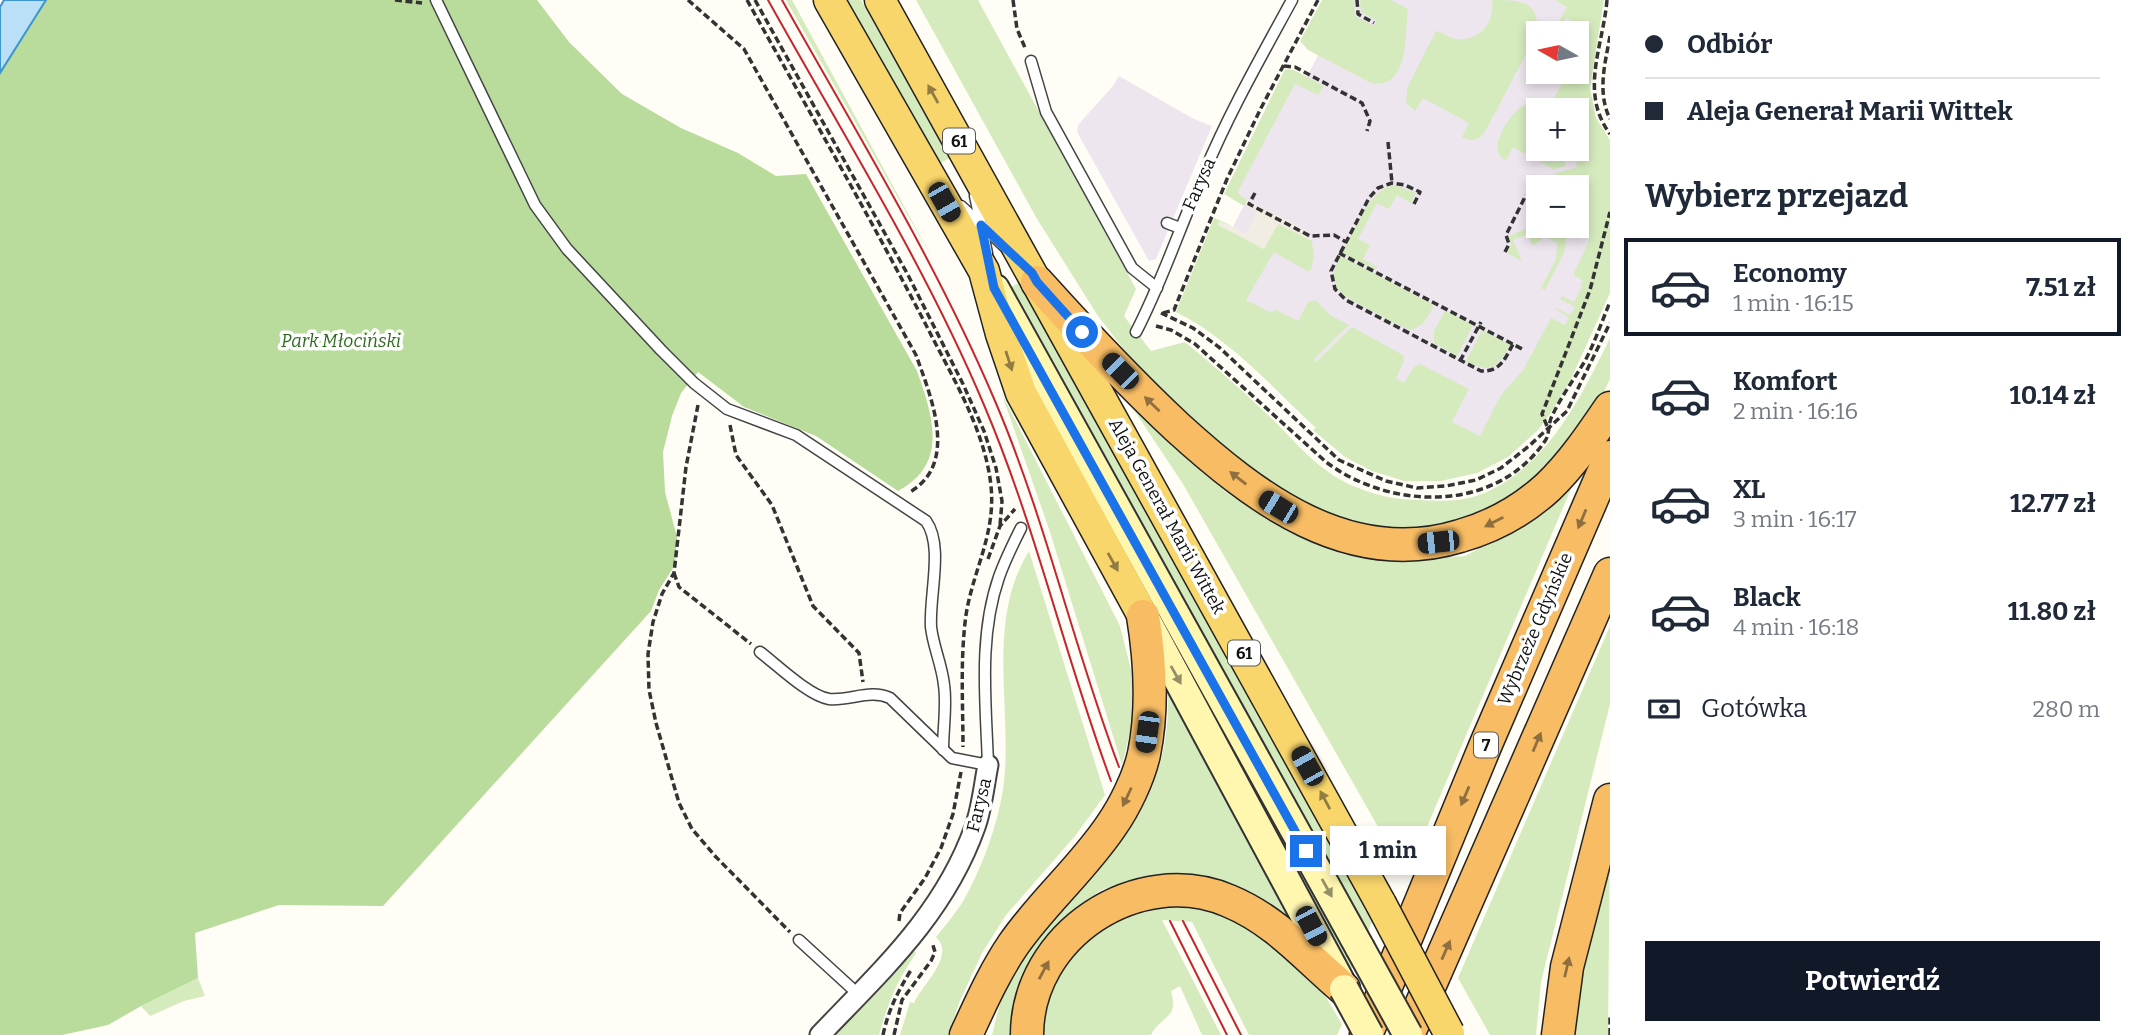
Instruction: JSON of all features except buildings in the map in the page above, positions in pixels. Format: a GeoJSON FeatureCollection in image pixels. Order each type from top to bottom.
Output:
{"type":"FeatureCollection","features":[{"type":"Feature","properties":{"kind":"highway"},"geometry":{"type":"LineString","coordinates":[[1034,277],[1150,402],[1221,465],[1278,507],[1316,527],[1351,538],[1389,544],[1416,544],[1454,538],[1489,526],[1546,489],[1577,455],[1610,408]]}},
{"type":"Feature","properties":{"kind":"highway","name":"Wybrzeże Gdyńskie"},"geometry":{"type":"LineString","coordinates":[[1367,1035],[1492,732],[1610,457]]}},
{"type":"Feature","properties":{"kind":"highway"},"geometry":{"type":"LineString","coordinates":[[1408,1035],[1610,574]]}},
{"type":"Feature","properties":{"kind":"highway"},"geometry":{"type":"LineString","coordinates":[[966,1035],[1012,946],[1112,826],[1127,798],[1144,756],[1147,732],[1148,665],[1143,615]]}},
{"type":"Feature","properties":{"kind":"highway"},"geometry":{"type":"LineString","coordinates":[[1558,1035],[1567,967],[1610,800]]}},
{"type":"Feature","properties":{"kind":"highway"},"geometry":{"type":"LineString","coordinates":[[1027,1035],[1030,1004],[1037,982],[1050,958],[1064,941],[1076,928],[1110,905],[1148,894],[1204,894],[1241,907],[1291,939],[1344,989]]}},
{"type":"Feature","properties":{"kind":"highway"},"geometry":{"type":"LineString","coordinates":[[976,1035],[986,992]]}},
{"type":"Feature","properties":{"kind":"main road","name":"61"},"geometry":{"type":"LineString","coordinates":[[829,0],[989,280],[1000,334],[1021,393],[1367,1035]]}},
{"type":"Feature","properties":{"kind":"main road","name":"Aleja Generał Marii Wittek"},"geometry":{"type":"LineString","coordinates":[[880,0],[1381,904],[1449,1034]]}},
{"type":"Feature","properties":{"kind":"main road"},"geometry":{"type":"LineString","coordinates":[[989,280],[1408,1035]]}},
{"type":"Feature","properties":{"kind":"street","name":"Farysa"},"geometry":{"type":"LineString","coordinates":[[820,1035],[919,930],[949,887],[976,824],[988,765]]}},
{"type":"Feature","properties":{"kind":"lane","name":"Farysa"},"geometry":{"type":"LineString","coordinates":[[1136,332],[1239,98],[1292,0]]}},
{"type":"Feature","properties":{"kind":"lane"},"geometry":{"type":"LineString","coordinates":[[437,3],[535,205],[567,249],[694,383],[727,409],[796,435],[926,521],[932,530],[935,543],[930,599],[931,631],[945,687],[943,750]]}},
{"type":"Feature","properties":{"kind":"lane"},"geometry":{"type":"LineString","coordinates":[[1031,61],[1046,112],[1132,268],[1157,288]]}},
{"type":"Feature","properties":{"kind":"lane"},"geometry":{"type":"LineString","coordinates":[[966,155],[989,280]]}},
{"type":"Feature","properties":{"kind":"lane"},"geometry":{"type":"LineString","coordinates":[[931,178],[1034,277]]}},
{"type":"Feature","properties":{"kind":"lane"},"geometry":{"type":"LineString","coordinates":[[1167,223],[1180,228]]}},
{"type":"Feature","properties":{"kind":"lane","name":"Farysa"},"geometry":{"type":"LineString","coordinates":[[988,765],[986,632],[998,579],[1021,528]]}},
{"type":"Feature","properties":{"kind":"lane"},"geometry":{"type":"LineString","coordinates":[[760,652],[824,698],[877,694],[890,698],[952,758],[988,765]]}},
{"type":"Feature","properties":{"kind":"lane"},"geometry":{"type":"LineString","coordinates":[[799,940],[859,994]]}},
{"type":"Feature","properties":{"kind":"path"},"geometry":{"type":"LineString","coordinates":[[395,0],[437,3]]}},
{"type":"Feature","properties":{"kind":"path"},"geometry":{"type":"LineString","coordinates":[[688,0],[744,49],[916,355],[935,411],[938,440],[933,468],[914,490],[892,501]]}},
{"type":"Feature","properties":{"kind":"path"},"geometry":{"type":"LineString","coordinates":[[747,0],[902,278],[979,434],[991,483],[992,512],[988,539]]}},
{"type":"Feature","properties":{"kind":"path"},"geometry":{"type":"LineString","coordinates":[[755,0],[908,275],[984,431],[996,468],[1002,501],[1000,526],[986,565]]}},
{"type":"Feature","properties":{"kind":"path"},"geometry":{"type":"LineString","coordinates":[[1013,0],[1017,29],[1031,61]]}},
{"type":"Feature","properties":{"kind":"path"},"geometry":{"type":"LineString","coordinates":[[1161,313],[1174,310],[1227,179],[1318,0]]}},
{"type":"Feature","properties":{"kind":"path"},"geometry":{"type":"LineString","coordinates":[[1357,0],[1358,14],[1374,23]]}},
{"type":"Feature","properties":{"kind":"path"},"geometry":{"type":"LineString","coordinates":[[1607,0],[1593,86],[1598,115],[1610,134]]}},
{"type":"Feature","properties":{"kind":"path"},"geometry":{"type":"LineString","coordinates":[[1610,36],[1602,91],[1604,106],[1610,119]]}},
{"type":"Feature","properties":{"kind":"path"},"geometry":{"type":"LineString","coordinates":[[1284,65],[1295,67],[1362,103],[1370,119],[1367,131]]}},
{"type":"Feature","properties":{"kind":"path"},"geometry":{"type":"LineString","coordinates":[[1388,142],[1392,183]]}},
{"type":"Feature","properties":{"kind":"path"},"geometry":{"type":"LineString","coordinates":[[1414,204],[1420,192],[1405,185],[1392,183],[1371,194],[1339,253],[1331,275],[1339,295],[1481,370],[1493,370],[1502,364],[1513,344]]}},
{"type":"Feature","properties":{"kind":"path"},"geometry":{"type":"LineString","coordinates":[[1255,192],[1249,204],[1310,236],[1334,235],[1346,242]]}},
{"type":"Feature","properties":{"kind":"path"},"geometry":{"type":"LineString","coordinates":[[1505,252],[1509,244],[1506,234],[1526,195]]}},
{"type":"Feature","properties":{"kind":"path"},"geometry":{"type":"LineString","coordinates":[[1548,428],[1542,414],[1590,289],[1610,212]]}},
{"type":"Feature","properties":{"kind":"path"},"geometry":{"type":"LineString","coordinates":[[1339,253],[1470,318],[1524,350]]}},
{"type":"Feature","properties":{"kind":"path"},"geometry":{"type":"LineString","coordinates":[[1154,326],[1171,330],[1195,344],[1343,475],[1389,493],[1415,498],[1445,497],[1489,485],[1514,471],[1547,439],[1550,418],[1586,359],[1610,302]]}},
{"type":"Feature","properties":{"kind":"path"},"geometry":{"type":"LineString","coordinates":[[1161,313],[1165,308]]}},
{"type":"Feature","properties":{"kind":"path"},"geometry":{"type":"LineString","coordinates":[[1161,313],[1193,328],[1220,348],[1339,460],[1386,481],[1416,488],[1476,480],[1501,468],[1567,411],[1610,323]]}},
{"type":"Feature","properties":{"kind":"path"},"geometry":{"type":"LineString","coordinates":[[1460,361],[1480,324]]}},
{"type":"Feature","properties":{"kind":"path"},"geometry":{"type":"LineString","coordinates":[[694,383],[698,405],[686,467],[674,573],[662,594],[653,622],[648,654],[649,690],[679,803],[692,829],[716,857],[799,940]]}},
{"type":"Feature","properties":{"kind":"path"},"geometry":{"type":"LineString","coordinates":[[727,409],[736,455],[772,505],[813,606],[859,653],[864,689]]}},
{"type":"Feature","properties":{"kind":"path"},"geometry":{"type":"LineString","coordinates":[[1000,526],[1014,509]]}},
{"type":"Feature","properties":{"kind":"path"},"geometry":{"type":"LineString","coordinates":[[674,573],[679,587],[760,652]]}},
{"type":"Feature","properties":{"kind":"path"},"geometry":{"type":"LineString","coordinates":[[894,1035],[902,1000],[935,952],[932,942],[919,930]]}},
{"type":"Feature","properties":{"kind":"path"},"geometry":{"type":"LineString","coordinates":[[883,1035],[886,1019],[897,993],[918,960]]}},
{"type":"Feature","properties":{"kind":"path"},"geometry":{"type":"LineString","coordinates":[[1610,1015],[1610,1035]]}},
{"type":"Feature","properties":{"kind":"shaded area"},"geometry":{"type":"Polygon","coordinates":[[[1334,0],[1597,0],[1589,70],[1589,21],[1526,21],[1526,84],[1587,84],[1586,98],[1526,98],[1526,161],[1589,161],[1589,115],[1610,167],[1587,288],[1505,445],[1458,455],[1333,384],[1195,279],[1220,221],[1233,227],[1244,205],[1230,197],[1294,71],[1307,77],[1318,55],[1334,0]]]}},
{"type":"Feature","properties":{"kind":"shaded area"},"geometry":{"type":"Polygon","coordinates":[[[1119,76],[1192,118],[1212,126],[1156,259],[1149,261],[1077,132],[1078,125],[1119,76]]]}},
{"type":"Feature","properties":{"kind":"shaded area"},"geometry":{"type":"Polygon","coordinates":[[[1247,200],[1300,227],[1312,241],[1278,224],[1264,249],[1218,225],[1220,221],[1246,234],[1257,212],[1245,205],[1247,200]]]}},
{"type":"Feature","properties":{"kind":"green space","name":"Park Młociński"},"geometry":{"type":"Polygon","coordinates":[[[46,0],[537,0],[569,42],[622,94],[681,128],[738,153],[776,176],[806,174],[917,371],[928,405],[933,438],[925,467],[914,480],[898,491],[816,436],[744,407],[698,372],[681,393],[663,452],[665,492],[677,537],[675,565],[659,590],[651,611],[383,906],[279,905],[195,933],[198,978],[108,1025],[62,1035],[0,1035],[0,73],[46,0]]]}},
{"type":"Feature","properties":{"kind":"green space"},"geometry":{"type":"Polygon","coordinates":[[[786,0],[792,0],[936,265],[786,0]]]}},
{"type":"Feature","properties":{"kind":"green space"},"geometry":{"type":"Polygon","coordinates":[[[848,0],[861,0],[950,158],[940,163],[848,0]]]}},
{"type":"Feature","properties":{"kind":"green space"},"geometry":{"type":"Polygon","coordinates":[[[916,0],[978,0],[1136,289],[1124,316],[1151,351],[1185,342],[1249,397],[1312,459],[1337,477],[1358,488],[1394,498],[1447,501],[1476,496],[1500,485],[1522,470],[1541,452],[1573,408],[1610,338],[1610,379],[1602,396],[1580,429],[1534,479],[1503,501],[1478,513],[1437,526],[1391,529],[1355,524],[1321,512],[1291,495],[1212,442],[1139,369],[1098,316],[1037,219],[916,0]]]}},
{"type":"Feature","properties":{"kind":"green space"},"geometry":{"type":"Polygon","coordinates":[[[1322,0],[1354,0],[1355,16],[1374,26],[1377,21],[1361,12],[1360,0],[1391,0],[1408,9],[1403,57],[1393,78],[1384,83],[1371,83],[1308,50],[1300,41],[1322,0]]]}},
{"type":"Feature","properties":{"kind":"green space"},"geometry":{"type":"Polygon","coordinates":[[[1492,0],[1526,4],[1532,9],[1536,21],[1526,21],[1526,54],[1486,130],[1478,138],[1469,140],[1462,137],[1469,123],[1423,98],[1415,111],[1406,103],[1407,88],[1436,31],[1456,39],[1472,37],[1484,29],[1492,8],[1492,0]]]}},
{"type":"Feature","properties":{"kind":"green space"},"geometry":{"type":"Polygon","coordinates":[[[1555,0],[1604,0],[1590,88],[1596,118],[1610,140],[1610,293],[1571,379],[1550,414],[1538,430],[1508,457],[1477,473],[1441,481],[1404,481],[1372,471],[1345,457],[1313,430],[1316,428],[1267,380],[1214,336],[1176,312],[1214,218],[1233,226],[1220,222],[1263,249],[1278,223],[1312,241],[1314,255],[1311,270],[1307,271],[1274,252],[1246,300],[1272,313],[1274,309],[1298,321],[1308,302],[1316,300],[1330,315],[1349,325],[1314,359],[1316,362],[1352,327],[1403,355],[1404,361],[1396,378],[1404,383],[1414,367],[1420,364],[1469,389],[1452,422],[1480,436],[1501,395],[1523,370],[1551,318],[1565,325],[1569,317],[1555,309],[1570,315],[1575,307],[1560,299],[1562,296],[1574,302],[1582,287],[1580,286],[1583,280],[1574,273],[1589,238],[1589,175],[1555,175],[1577,167],[1576,161],[1589,161],[1589,98],[1554,98],[1562,84],[1589,84],[1589,21],[1572,21],[1566,18],[1559,21],[1567,7],[1555,0]]]}},
{"type":"Feature","properties":{"kind":"green space"},"geometry":{"type":"Polygon","coordinates":[[[1285,69],[1294,70],[1324,86],[1318,95],[1295,84],[1237,193],[1247,200],[1244,206],[1224,194],[1285,69]]]}},
{"type":"Feature","properties":{"kind":"green space"},"geometry":{"type":"Polygon","coordinates":[[[1526,105],[1526,154],[1513,147],[1506,161],[1498,152],[1499,139],[1506,124],[1526,105]]]}},
{"type":"Feature","properties":{"kind":"green space"},"geometry":{"type":"Polygon","coordinates":[[[1538,161],[1564,161],[1565,166],[1553,169],[1538,161]]]}},
{"type":"Feature","properties":{"kind":"green space"},"geometry":{"type":"Polygon","coordinates":[[[1395,185],[1416,193],[1411,203],[1397,195],[1389,209],[1377,203],[1358,239],[1370,245],[1363,259],[1377,267],[1376,270],[1342,253],[1370,202],[1377,194],[1395,185]]]}},
{"type":"Feature","properties":{"kind":"green space"},"geometry":{"type":"Polygon","coordinates":[[[1526,228],[1526,234],[1513,240],[1522,261],[1507,253],[1511,244],[1509,236],[1526,228]]]}},
{"type":"Feature","properties":{"kind":"green space"},"geometry":{"type":"Polygon","coordinates":[[[1529,238],[1543,238],[1533,246],[1529,238]]]}},
{"type":"Feature","properties":{"kind":"green space"},"geometry":{"type":"Polygon","coordinates":[[[1548,238],[1566,238],[1564,253],[1545,290],[1541,288],[1556,259],[1557,243],[1548,238]]]}},
{"type":"Feature","properties":{"kind":"green space"},"geometry":{"type":"Polygon","coordinates":[[[1341,256],[1434,305],[1425,321],[1410,330],[1345,295],[1339,290],[1334,276],[1341,256]]]}},
{"type":"Feature","properties":{"kind":"green space"},"geometry":{"type":"Polygon","coordinates":[[[1019,283],[1373,920],[1367,933],[1194,618],[1007,289],[1019,283]]]}},
{"type":"Feature","properties":{"kind":"green space"},"geometry":{"type":"Polygon","coordinates":[[[1445,311],[1473,325],[1457,356],[1434,343],[1434,331],[1445,311]]]}},
{"type":"Feature","properties":{"kind":"green space"},"geometry":{"type":"Polygon","coordinates":[[[1482,330],[1510,345],[1497,364],[1487,368],[1466,361],[1482,330]]]}},
{"type":"Feature","properties":{"kind":"green space"},"geometry":{"type":"Polygon","coordinates":[[[1001,392],[1120,626],[1133,678],[1132,724],[1122,765],[1049,529],[1001,392]]]}},
{"type":"Feature","properties":{"kind":"green space"},"geometry":{"type":"Polygon","coordinates":[[[1124,395],[1172,445],[1226,492],[1266,519],[1342,554],[1413,560],[1465,556],[1537,517],[1571,489],[1406,876],[1183,484],[1124,395]]]}},
{"type":"Feature","properties":{"kind":"green space"},"geometry":{"type":"Polygon","coordinates":[[[1087,493],[1162,616],[1353,965],[1349,975],[1087,493]]]}},
{"type":"Feature","properties":{"kind":"green space"},"geometry":{"type":"Polygon","coordinates":[[[1029,551],[1105,795],[1075,836],[1006,915],[982,953],[948,1035],[900,1035],[910,1002],[914,1003],[940,961],[941,945],[936,937],[959,908],[972,885],[990,842],[998,812],[1006,753],[1004,634],[1016,578],[1029,551]]]}},
{"type":"Feature","properties":{"kind":"green space"},"geometry":{"type":"Polygon","coordinates":[[[1610,626],[1610,704],[1541,982],[1536,1035],[1490,1035],[1458,978],[1610,626]]]}},
{"type":"Feature","properties":{"kind":"green space"},"geometry":{"type":"Polygon","coordinates":[[[1168,690],[1297,926],[1177,878],[1136,880],[1101,890],[1072,911],[1034,959],[1021,984],[1014,1035],[992,1035],[1004,994],[1020,964],[1116,847],[1149,794],[1160,764],[1166,730],[1168,690]]]}},
{"type":"Feature","properties":{"kind":"green space"},"geometry":{"type":"Polygon","coordinates":[[[1610,836],[1608,1035],[1569,1035],[1610,836]]]}},
{"type":"Feature","properties":{"kind":"green space"},"geometry":{"type":"Polygon","coordinates":[[[1153,908],[1187,908],[1212,912],[1234,921],[1283,953],[1318,984],[1342,1024],[1337,1035],[1249,1035],[1192,922],[1162,920],[1221,1035],[1202,1035],[1180,986],[1171,991],[1171,1012],[1151,1035],[1044,1035],[1052,993],[1062,972],[1090,938],[1108,924],[1127,915],[1153,908]]]}},
{"type":"Feature","properties":{"kind":"green space"},"geometry":{"type":"Polygon","coordinates":[[[913,950],[916,953],[894,992],[879,1035],[834,1035],[913,950]]]}},
{"type":"Feature","properties":{"kind":"green space"},"geometry":{"type":"Polygon","coordinates":[[[198,978],[205,996],[184,1001],[150,1016],[141,1006],[198,978]]]}},
{"type":"Feature","properties":{"kind":"water"},"geometry":{"type":"Polygon","coordinates":[[[4,0],[46,0],[0,73],[0,7],[4,0]]]}},
{"type":"Feature","properties":{"kind":"tram line"},"geometry":{"type":"LineString","coordinates":[[768,0],[909,250],[984,405],[1035,545],[1111,781]]}},
{"type":"Feature","properties":{"kind":"tram line"},"geometry":{"type":"LineString","coordinates":[[782,0],[921,248],[995,401],[1045,537],[1087,676],[1119,767]]}},
{"type":"Feature","properties":{"kind":"tram line"},"geometry":{"type":"LineString","coordinates":[[1170,921],[1227,1035]]}},
{"type":"Feature","properties":{"kind":"tram line"},"geometry":{"type":"LineString","coordinates":[[1183,921],[1241,1035]]}},
{"type":"Feature","properties":{"kind":"route"},"geometry":{"type":"LineString","coordinates":[[1082,332],[1022,262],[981,225],[994,288],[1306,851]]}}]}
